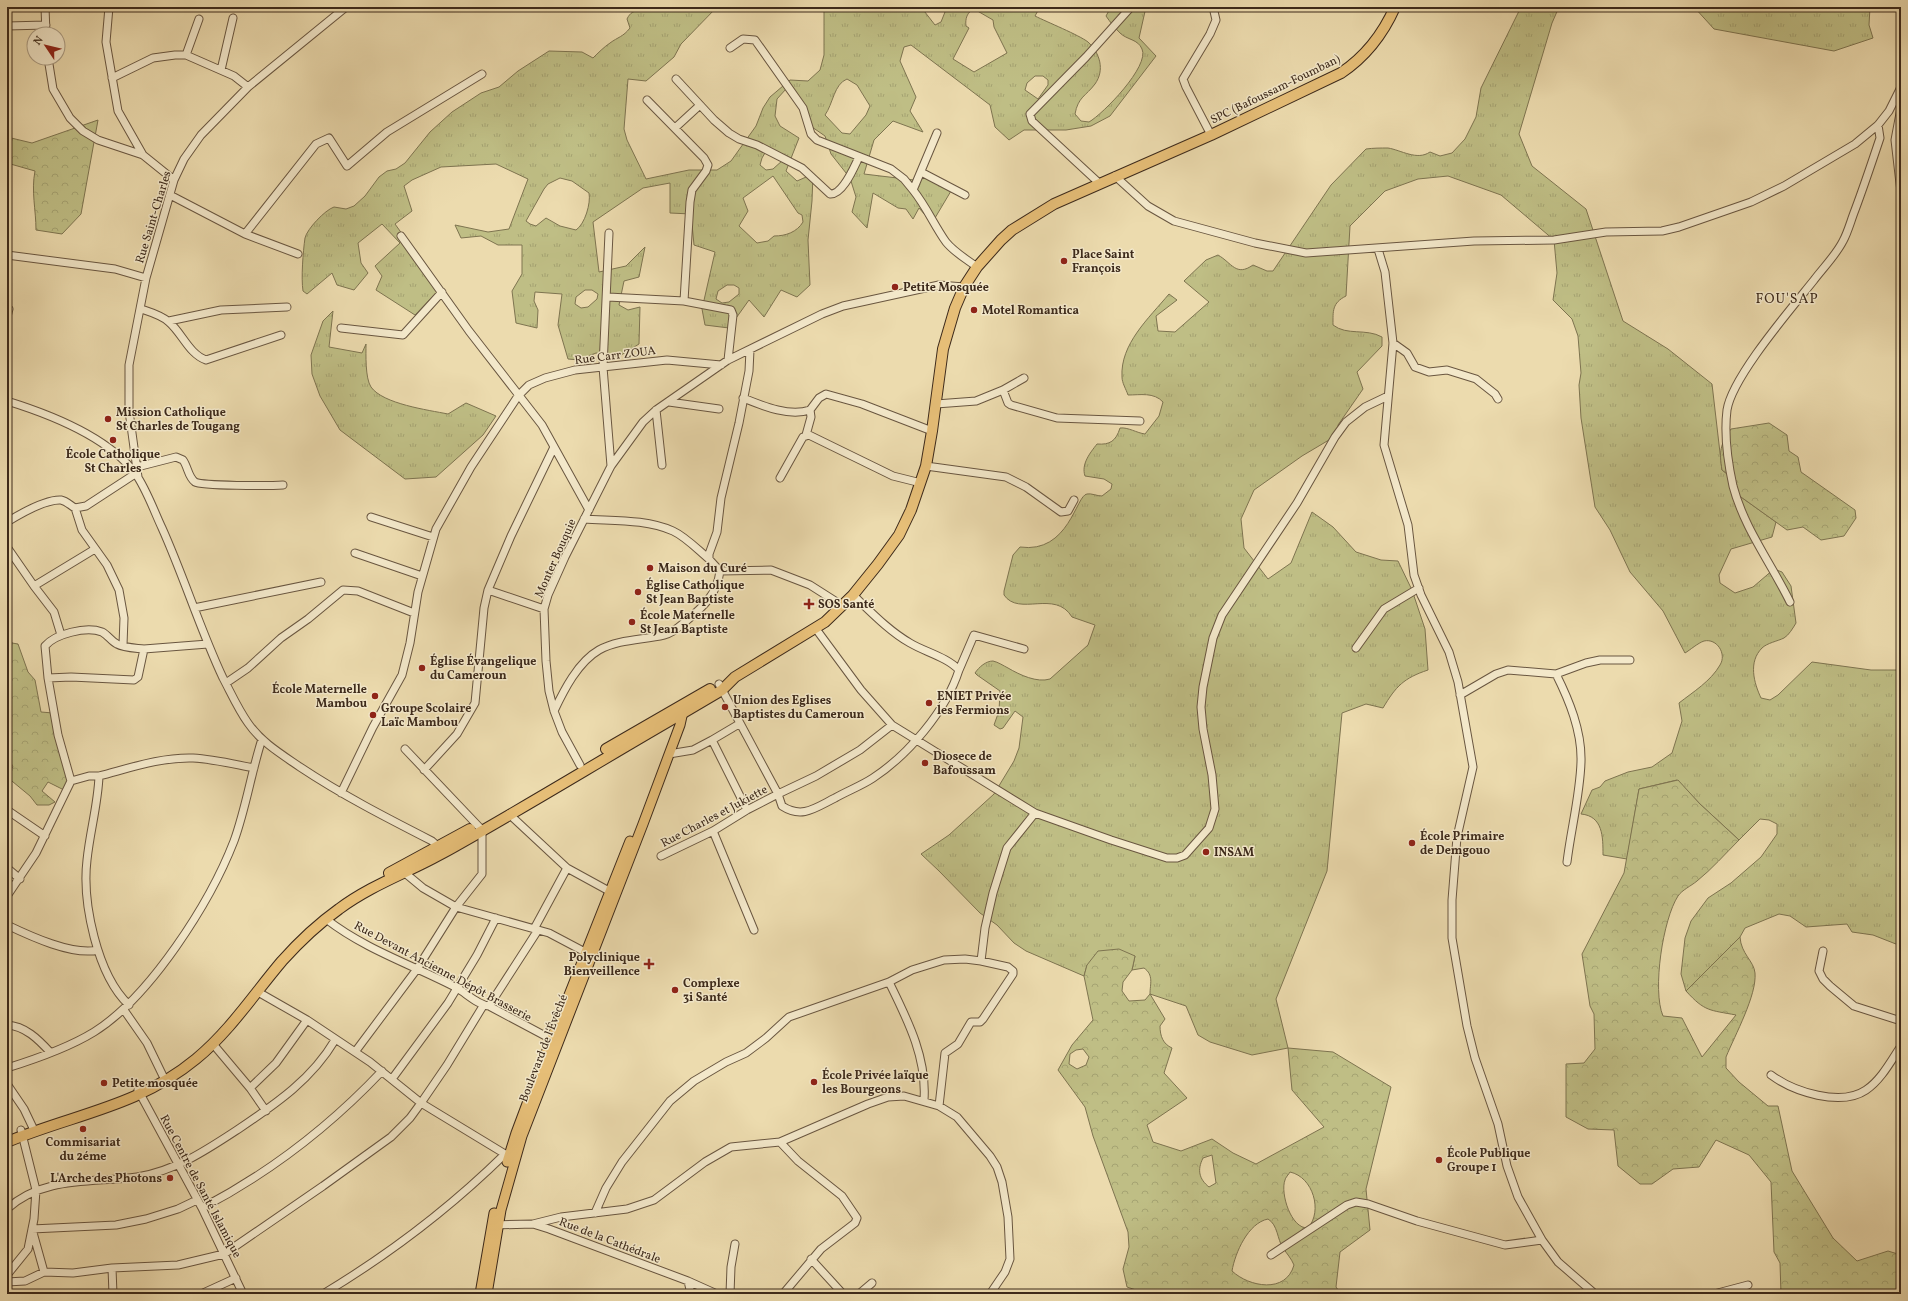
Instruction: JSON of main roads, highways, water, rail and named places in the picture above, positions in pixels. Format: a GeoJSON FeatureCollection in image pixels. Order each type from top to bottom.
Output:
{"type":"FeatureCollection","features":[{"type":"Feature","properties":{"kind":"highway","name":"SPC (Bafoussam-Foumban)"},"geometry":{"type":"LineString","coordinates":[[582,767],[681,711],[816,629],[843,606],[853,595],[887,552],[898,535],[911,510],[921,483],[926,466],[932,431],[946,336],[964,287],[977,267],[991,250],[1012,230],[1054,204],[1211,135],[1299,94],[1348,68],[1373,44],[1394,8]]}},
{"type":"Feature","properties":{"kind":"highway"},"geometry":{"type":"LineString","coordinates":[[7,1135],[115,1106],[139,1092],[205,1044],[296,943],[326,915],[404,869],[509,814],[582,767]]}},
{"type":"Feature","properties":{"kind":"highway"},"geometry":{"type":"LineString","coordinates":[[480,828],[582,767]]}},
{"type":"Feature","properties":{"kind":"highway"},"geometry":{"type":"LineString","coordinates":[[139,1092],[174,1076],[213,1044],[255,990]]}},
{"type":"Feature","properties":{"kind":"highway"},"geometry":{"type":"LineString","coordinates":[[7,1142],[22,1132]]}},
{"type":"Feature","properties":{"kind":"main road","name":"Boulevard de l'Évêché"},"geometry":{"type":"LineString","coordinates":[[510,1155],[599,925],[669,754],[681,711]]}},
{"type":"Feature","properties":{"kind":"main road","name":"Boulevard de l'Évêché"},"geometry":{"type":"LineString","coordinates":[[480,1294],[510,1155],[585,952],[599,925],[609,891],[640,823],[681,711]]}},
{"type":"Feature","properties":{"kind":"main road","name":"Boulevard de l'Évêché"},"geometry":{"type":"LineString","coordinates":[[487,1294],[495,1225]]}},
{"type":"Feature","properties":{"kind":"place","name":"Place Saint François"},"geometry":{"type":"Point","coordinates":[1064,261]}},
{"type":"Feature","properties":{"kind":"place","name":"Petite Mosquée"},"geometry":{"type":"Point","coordinates":[895,287]}},
{"type":"Feature","properties":{"kind":"place","name":"Motel Romantica"},"geometry":{"type":"Point","coordinates":[974,310]}},
{"type":"Feature","properties":{"kind":"place","name":"Mission Catholique St Charles de Tougang"},"geometry":{"type":"Point","coordinates":[108,419]}},
{"type":"Feature","properties":{"kind":"place","name":"École Catholique St Charles"},"geometry":{"type":"Point","coordinates":[113,440]}},
{"type":"Feature","properties":{"kind":"place","name":"Maison du Curé"},"geometry":{"type":"Point","coordinates":[650,568]}},
{"type":"Feature","properties":{"kind":"place","name":"Église Catholique St Jean Baptiste"},"geometry":{"type":"Point","coordinates":[638,592]}},
{"type":"Feature","properties":{"kind":"place","name":"SOS Santé"},"geometry":{"type":"Point","coordinates":[809,604]}},
{"type":"Feature","properties":{"kind":"place","name":"École Maternelle St Jean Baptiste"},"geometry":{"type":"Point","coordinates":[632,622]}},
{"type":"Feature","properties":{"kind":"place","name":"Église Évangelique du Cameroun"},"geometry":{"type":"Point","coordinates":[422,668]}},
{"type":"Feature","properties":{"kind":"place","name":"École Maternelle Mambou"},"geometry":{"type":"Point","coordinates":[375,696]}},
{"type":"Feature","properties":{"kind":"place","name":"ENIET Privée les Fermions"},"geometry":{"type":"Point","coordinates":[929,703]}},
{"type":"Feature","properties":{"kind":"place","name":"Union des Eglises Baptistes du Cameroun"},"geometry":{"type":"Point","coordinates":[725,707]}},
{"type":"Feature","properties":{"kind":"place","name":"Groupe Scolaire Laïc Mambou"},"geometry":{"type":"Point","coordinates":[373,715]}},
{"type":"Feature","properties":{"kind":"place","name":"Diosece de Bafoussam"},"geometry":{"type":"Point","coordinates":[925,763]}},
{"type":"Feature","properties":{"kind":"place","name":"École Primaire de Demgouo"},"geometry":{"type":"Point","coordinates":[1412,843]}},
{"type":"Feature","properties":{"kind":"place","name":"INSAM"},"geometry":{"type":"Point","coordinates":[1206,852]}},
{"type":"Feature","properties":{"kind":"place","name":"Polyclinique Bienveillence"},"geometry":{"type":"Point","coordinates":[649,964]}},
{"type":"Feature","properties":{"kind":"place","name":"Complexe 3i Santé"},"geometry":{"type":"Point","coordinates":[675,990]}},
{"type":"Feature","properties":{"kind":"place","name":"École Privée laïque les Bourgeons"},"geometry":{"type":"Point","coordinates":[814,1082]}},
{"type":"Feature","properties":{"kind":"place","name":"Petite mosquée"},"geometry":{"type":"Point","coordinates":[104,1083]}},
{"type":"Feature","properties":{"kind":"place","name":"Commisariat du 2éme"},"geometry":{"type":"Point","coordinates":[83,1129]}},
{"type":"Feature","properties":{"kind":"place","name":"École Publique Groupe 1"},"geometry":{"type":"Point","coordinates":[1439,1160]}},
{"type":"Feature","properties":{"kind":"place","name":"L'Arche des Photons"},"geometry":{"type":"Point","coordinates":[170,1178]}},
{"type":"Feature","properties":{"kind":"district","name":"FOU'SAP"},"geometry":{"type":"Point","coordinates":[1787,298]}}]}
